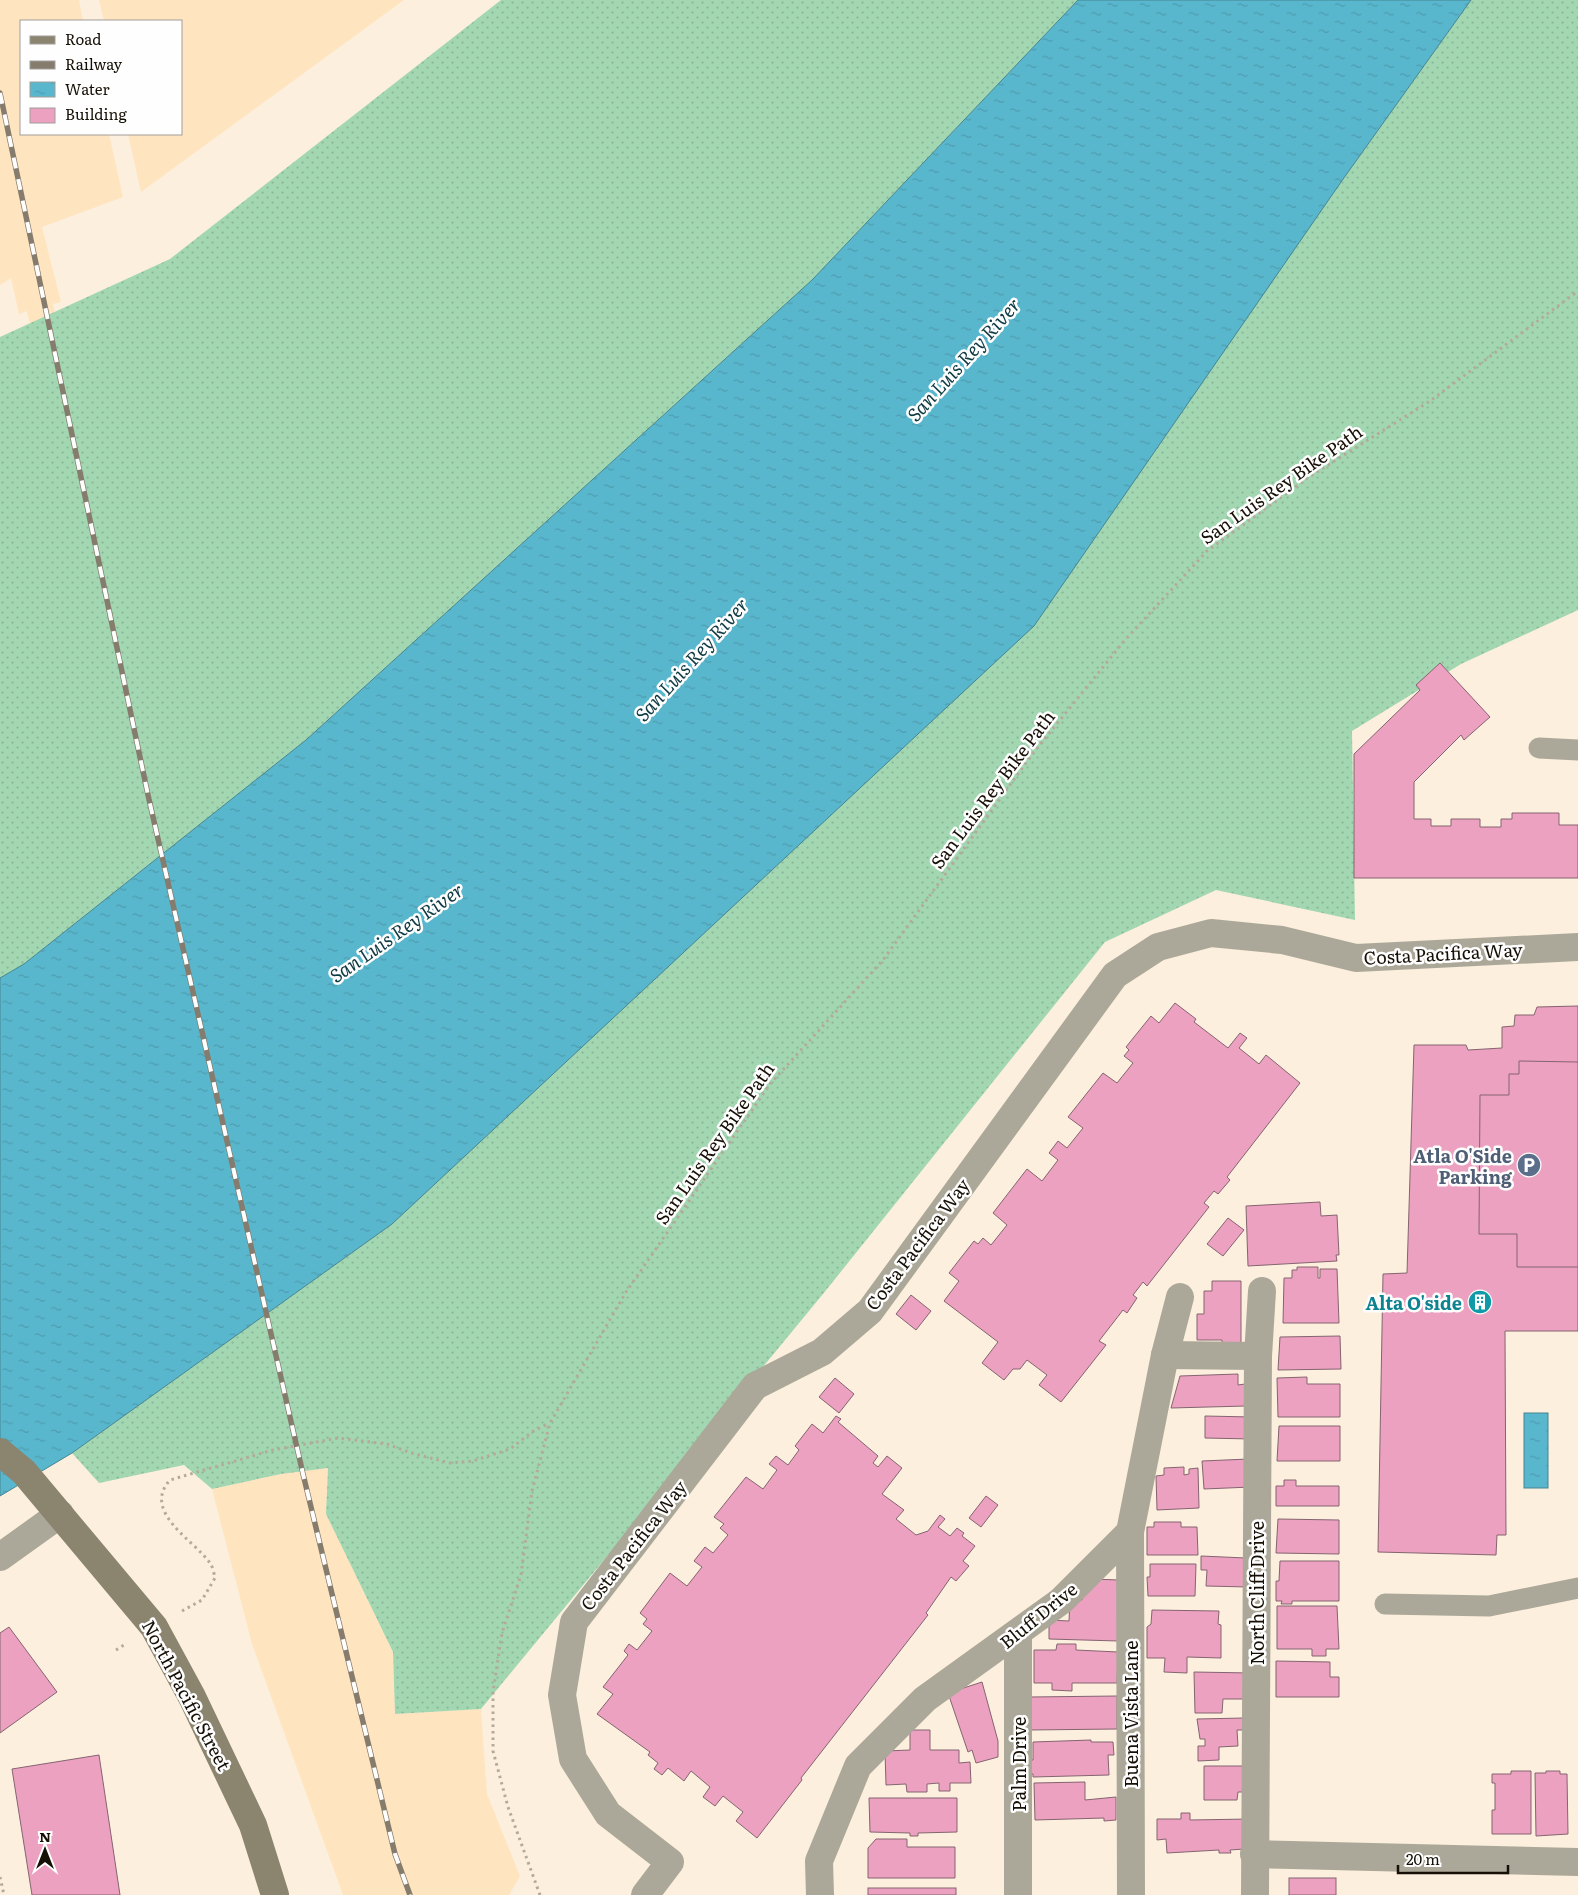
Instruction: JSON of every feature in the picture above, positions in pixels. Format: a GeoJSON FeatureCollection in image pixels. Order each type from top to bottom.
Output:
{"type":"FeatureCollection","features":[{"type":"Feature","properties":{"kind":"main road","name":"North Pacific Street"},"geometry":{"type":"LineString","coordinates":[[0,1452],[24,1472],[154,1627],[192,1697],[253,1825],[275,1895]]}},
{"type":"Feature","properties":{"kind":"street","name":"Costa Pacifica Way"},"geometry":{"type":"LineString","coordinates":[[645,1895],[670,1862],[608,1814],[573,1759],[562,1695],[574,1622],[755,1386],[822,1352],[870,1311],[1115,975],[1158,947],[1211,933],[1282,940],[1356,958],[1578,947]]}},
{"type":"Feature","properties":{"kind":"street","name":"North Cliff Drive"},"geometry":{"type":"LineString","coordinates":[[1255,1895],[1258,1356],[1262,1291]]}},
{"type":"Feature","properties":{"kind":"street"},"geometry":{"type":"LineString","coordinates":[[1130,1532],[1164,1355],[1180,1297]]}},
{"type":"Feature","properties":{"kind":"street"},"geometry":{"type":"LineString","coordinates":[[1164,1355],[1258,1356]]}},
{"type":"Feature","properties":{"kind":"street"},"geometry":{"type":"LineString","coordinates":[[0,1558],[56,1510]]}},
{"type":"Feature","properties":{"kind":"street","name":"Bluff Drive"},"geometry":{"type":"LineString","coordinates":[[820,1891],[819,1861],[858,1766],[925,1699],[1062,1601],[1130,1532]]}},
{"type":"Feature","properties":{"kind":"street","name":"Buena Vista Lane"},"geometry":{"type":"LineString","coordinates":[[1130,1532],[1131,1895]]}},
{"type":"Feature","properties":{"kind":"street","name":"Palm Drive"},"geometry":{"type":"LineString","coordinates":[[1018,1633],[1018,1895]]}},
{"type":"Feature","properties":{"kind":"street"},"geometry":{"type":"LineString","coordinates":[[1254,1854],[1578,1862]]}},
{"type":"Feature","properties":{"kind":"lane"},"geometry":{"type":"LineString","coordinates":[[1539,748],[1578,750]]}},
{"type":"Feature","properties":{"kind":"lane"},"geometry":{"type":"LineString","coordinates":[[1385,1604],[1489,1606],[1578,1588]]}},
{"type":"Feature","properties":{"kind":"path","name":"San Luis Rey Bike Path"},"geometry":{"type":"LineString","coordinates":[[540,1895],[508,1807],[493,1751],[493,1692],[502,1633],[521,1575],[532,1491],[550,1423],[626,1292],[770,1084],[882,960],[1034,752],[1124,640],[1207,551],[1309,477],[1430,401],[1578,291]]}},
{"type":"Feature","properties":{"kind":"path"},"geometry":{"type":"LineString","coordinates":[[185,1610],[202,1600],[215,1578],[210,1564],[176,1529],[166,1513],[161,1497],[164,1487],[170,1480],[273,1450],[338,1438],[387,1444],[411,1453],[450,1462],[473,1461],[510,1449],[532,1432],[550,1423]]}},
{"type":"Feature","properties":{"kind":"path"},"geometry":{"type":"LineString","coordinates":[[0,1877],[4,1895]]}},
{"type":"Feature","properties":{"kind":"shaded area"},"geometry":{"type":"Polygon","coordinates":[[[0,0],[79,0],[83,20],[20,20],[20,135],[109,135],[123,197],[42,227],[61,302],[53,304],[309,1470],[328,1468],[326,1514],[393,1652],[395,1714],[481,1709],[487,1794],[520,1876],[509,1895],[343,1895],[252,1644],[212,1489],[281,1474],[27,311],[19,314],[11,278],[0,285],[0,0]]]}},
{"type":"Feature","properties":{"kind":"shaded area"},"geometry":{"type":"Polygon","coordinates":[[[99,0],[404,0],[141,192],[128,135],[182,135],[182,20],[104,20],[99,0]]]}},
{"type":"Feature","properties":{"kind":"green space"},"geometry":{"type":"Polygon","coordinates":[[[501,0],[1078,0],[812,280],[306,740],[24,964],[0,978],[0,337],[170,259],[501,0]]]}},
{"type":"Feature","properties":{"kind":"green space"},"geometry":{"type":"Polygon","coordinates":[[[1471,0],[1578,0],[1578,610],[1461,664],[1352,731],[1355,920],[1216,890],[1105,942],[823,1294],[481,1709],[395,1714],[393,1652],[326,1514],[328,1468],[281,1474],[212,1489],[184,1465],[99,1483],[72,1453],[392,1224],[1341,182],[1471,0]]]}},
{"type":"Feature","properties":{"kind":"water","name":"San Luis Rey River"},"geometry":{"type":"Polygon","coordinates":[[[1078,0],[1471,0],[1341,182],[1034,626],[392,1224],[72,1453],[0,1496],[0,978],[24,964],[306,740],[812,280],[1078,0]]]}},
{"type":"Feature","properties":{"kind":"water"},"geometry":{"type":"Polygon","coordinates":[[[1524,1413],[1548,1413],[1548,1488],[1524,1488],[1524,1413]]]}},
{"type":"Feature","properties":{"kind":"building"},"geometry":{"type":"Polygon","coordinates":[[[1440,663],[1490,717],[1464,740],[1461,735],[1414,782],[1414,819],[1431,819],[1431,826],[1451,826],[1451,819],[1480,819],[1480,827],[1501,827],[1501,819],[1512,819],[1512,813],[1559,813],[1559,825],[1578,825],[1578,878],[1354,878],[1354,754],[1420,690],[1416,685],[1440,663]]]}},
{"type":"Feature","properties":{"kind":"building"},"geometry":{"type":"Polygon","coordinates":[[[1175,1003],[1196,1019],[1194,1022],[1228,1048],[1240,1033],[1247,1038],[1239,1048],[1259,1064],[1266,1055],[1300,1083],[1227,1177],[1230,1180],[1218,1194],[1214,1191],[1204,1203],[1209,1207],[1147,1286],[1143,1282],[1133,1295],[1137,1298],[1127,1313],[1123,1310],[1099,1341],[1106,1345],[1061,1402],[1039,1385],[1047,1375],[1027,1360],[1020,1369],[1013,1369],[1004,1380],[982,1363],[998,1342],[944,1301],[959,1281],[949,1273],[974,1241],[978,1244],[983,1238],[991,1245],[1007,1225],[993,1213],[1027,1169],[1042,1181],[1058,1160],[1049,1153],[1058,1141],[1067,1148],[1083,1128],[1068,1117],[1103,1073],[1117,1083],[1133,1063],[1124,1056],[1129,1050],[1126,1047],[1151,1016],[1159,1023],[1175,1003]]]}},
{"type":"Feature","properties":{"kind":"building","name":"Alta O'side"},"geometry":{"type":"Polygon","coordinates":[[[1578,1006],[1578,1331],[1505,1331],[1506,1535],[1497,1535],[1496,1555],[1378,1552],[1383,1274],[1407,1273],[1414,1045],[1466,1045],[1468,1050],[1502,1048],[1502,1027],[1514,1026],[1515,1015],[1534,1015],[1537,1007],[1578,1006]]]}},
{"type":"Feature","properties":{"kind":"building","name":"Atla O'Side Parking"},"geometry":{"type":"Polygon","coordinates":[[[1519,1061],[1578,1062],[1578,1267],[1517,1267],[1517,1234],[1479,1234],[1480,1095],[1509,1095],[1509,1074],[1519,1074],[1519,1061]]]}},
{"type":"Feature","properties":{"kind":"building"},"geometry":{"type":"Polygon","coordinates":[[[1320,1202],[1321,1216],[1337,1215],[1339,1255],[1336,1255],[1337,1261],[1248,1266],[1246,1206],[1320,1202]]]}},
{"type":"Feature","properties":{"kind":"building"},"geometry":{"type":"Polygon","coordinates":[[[1228,1218],[1244,1230],[1223,1256],[1207,1244],[1228,1218]]]}},
{"type":"Feature","properties":{"kind":"building"},"geometry":{"type":"Polygon","coordinates":[[[1297,1267],[1318,1267],[1318,1278],[1320,1278],[1320,1269],[1337,1269],[1339,1323],[1283,1323],[1284,1278],[1292,1278],[1292,1270],[1297,1270],[1297,1267]]]}},
{"type":"Feature","properties":{"kind":"building"},"geometry":{"type":"Polygon","coordinates":[[[1212,1281],[1241,1281],[1241,1345],[1222,1345],[1222,1340],[1197,1340],[1197,1314],[1204,1314],[1204,1291],[1212,1291],[1212,1281]]]}},
{"type":"Feature","properties":{"kind":"building"},"geometry":{"type":"Polygon","coordinates":[[[911,1295],[931,1311],[916,1330],[896,1314],[911,1295]]]}},
{"type":"Feature","properties":{"kind":"building"},"geometry":{"type":"Polygon","coordinates":[[[1340,1336],[1341,1369],[1278,1370],[1280,1337],[1340,1336]]]}},
{"type":"Feature","properties":{"kind":"building"},"geometry":{"type":"Polygon","coordinates":[[[1238,1374],[1238,1385],[1245,1384],[1246,1406],[1171,1408],[1180,1376],[1238,1374]]]}},
{"type":"Feature","properties":{"kind":"building"},"geometry":{"type":"Polygon","coordinates":[[[1307,1377],[1307,1384],[1340,1384],[1340,1417],[1278,1417],[1277,1378],[1307,1377]]]}},
{"type":"Feature","properties":{"kind":"building"},"geometry":{"type":"Polygon","coordinates":[[[835,1378],[854,1394],[839,1413],[819,1397],[835,1378]]]}},
{"type":"Feature","properties":{"kind":"building"},"geometry":{"type":"Polygon","coordinates":[[[836,1416],[841,1419],[838,1422],[878,1456],[873,1463],[878,1467],[887,1456],[902,1468],[882,1494],[904,1510],[896,1519],[916,1535],[928,1531],[940,1515],[945,1519],[938,1527],[950,1536],[957,1528],[964,1533],[962,1536],[975,1546],[963,1561],[969,1566],[956,1581],[951,1577],[926,1613],[928,1615],[801,1778],[802,1780],[757,1838],[736,1821],[743,1812],[723,1796],[715,1806],[703,1797],[710,1787],[691,1771],[684,1781],[668,1768],[662,1775],[654,1769],[658,1763],[648,1755],[650,1752],[597,1714],[613,1694],[603,1687],[628,1655],[624,1651],[629,1644],[637,1650],[652,1631],[643,1624],[647,1619],[640,1613],[670,1573],[687,1586],[702,1567],[694,1561],[705,1547],[713,1553],[728,1535],[720,1528],[724,1524],[714,1517],[746,1477],[763,1489],[777,1470],[769,1464],[776,1456],[788,1465],[799,1450],[795,1446],[812,1424],[823,1433],[836,1416]]]}},
{"type":"Feature","properties":{"kind":"building"},"geometry":{"type":"Polygon","coordinates":[[[1205,1416],[1252,1417],[1252,1439],[1205,1438],[1205,1416]]]}},
{"type":"Feature","properties":{"kind":"building"},"geometry":{"type":"Polygon","coordinates":[[[1279,1426],[1340,1426],[1340,1461],[1277,1461],[1279,1426]]]}},
{"type":"Feature","properties":{"kind":"building"},"geometry":{"type":"Polygon","coordinates":[[[1249,1459],[1251,1487],[1204,1489],[1202,1461],[1249,1459]]]}},
{"type":"Feature","properties":{"kind":"building"},"geometry":{"type":"Polygon","coordinates":[[[1184,1467],[1184,1475],[1189,1474],[1189,1469],[1198,1468],[1199,1508],[1157,1510],[1156,1476],[1164,1475],[1164,1468],[1184,1467]]]}},
{"type":"Feature","properties":{"kind":"building"},"geometry":{"type":"Polygon","coordinates":[[[1284,1480],[1296,1480],[1296,1486],[1339,1486],[1339,1506],[1276,1506],[1276,1486],[1284,1486],[1284,1480]]]}},
{"type":"Feature","properties":{"kind":"building"},"geometry":{"type":"Polygon","coordinates":[[[986,1496],[998,1505],[981,1527],[969,1518],[986,1496]]]}},
{"type":"Feature","properties":{"kind":"building"},"geometry":{"type":"Polygon","coordinates":[[[1278,1519],[1339,1520],[1339,1554],[1276,1553],[1278,1519]]]}},
{"type":"Feature","properties":{"kind":"building"},"geometry":{"type":"Polygon","coordinates":[[[1154,1522],[1181,1522],[1181,1527],[1197,1527],[1198,1555],[1147,1555],[1147,1527],[1154,1527],[1154,1522]]]}},
{"type":"Feature","properties":{"kind":"building"},"geometry":{"type":"Polygon","coordinates":[[[1201,1556],[1246,1558],[1248,1587],[1206,1586],[1207,1570],[1201,1570],[1201,1556]]]}},
{"type":"Feature","properties":{"kind":"building"},"geometry":{"type":"Polygon","coordinates":[[[1280,1561],[1339,1561],[1339,1601],[1292,1601],[1292,1604],[1281,1604],[1282,1601],[1276,1601],[1276,1581],[1279,1581],[1280,1561]]]}},
{"type":"Feature","properties":{"kind":"building"},"geometry":{"type":"Polygon","coordinates":[[[1150,1564],[1196,1564],[1195,1596],[1148,1596],[1147,1577],[1150,1577],[1150,1564]]]}},
{"type":"Feature","properties":{"kind":"building"},"geometry":{"type":"Polygon","coordinates":[[[1092,1579],[1119,1580],[1118,1641],[1049,1639],[1049,1620],[1069,1621],[1070,1599],[1082,1600],[1084,1588],[1092,1579]]]}},
{"type":"Feature","properties":{"kind":"building"},"geometry":{"type":"Polygon","coordinates":[[[1277,1606],[1337,1606],[1339,1649],[1326,1649],[1326,1656],[1312,1656],[1312,1649],[1277,1649],[1277,1606]]]}},
{"type":"Feature","properties":{"kind":"building"},"geometry":{"type":"Polygon","coordinates":[[[1152,1610],[1219,1611],[1218,1624],[1221,1625],[1221,1658],[1187,1657],[1187,1673],[1164,1672],[1165,1658],[1147,1658],[1147,1627],[1151,1624],[1152,1610]]]}},
{"type":"Feature","properties":{"kind":"building"},"geometry":{"type":"Polygon","coordinates":[[[9,1627],[57,1692],[0,1733],[0,1633],[9,1627]]]}},
{"type":"Feature","properties":{"kind":"building"},"geometry":{"type":"Polygon","coordinates":[[[1057,1644],[1076,1644],[1076,1650],[1118,1652],[1117,1683],[1072,1683],[1072,1691],[1052,1690],[1052,1683],[1034,1683],[1034,1650],[1056,1650],[1057,1644]]]}},
{"type":"Feature","properties":{"kind":"building"},"geometry":{"type":"Polygon","coordinates":[[[1276,1661],[1330,1662],[1330,1677],[1339,1677],[1339,1697],[1276,1697],[1276,1661]]]}},
{"type":"Feature","properties":{"kind":"building"},"geometry":{"type":"Polygon","coordinates":[[[1194,1672],[1251,1673],[1248,1699],[1223,1699],[1222,1713],[1195,1713],[1194,1672]]]}},
{"type":"Feature","properties":{"kind":"building"},"geometry":{"type":"Polygon","coordinates":[[[982,1682],[998,1741],[998,1757],[976,1763],[972,1750],[968,1752],[948,1693],[982,1682]]]}},
{"type":"Feature","properties":{"kind":"building"},"geometry":{"type":"Polygon","coordinates":[[[1117,1696],[1117,1729],[1029,1730],[1029,1697],[1117,1696]]]}},
{"type":"Feature","properties":{"kind":"building"},"geometry":{"type":"Polygon","coordinates":[[[1244,1718],[1245,1730],[1237,1730],[1238,1746],[1219,1747],[1219,1760],[1198,1761],[1198,1746],[1205,1746],[1205,1739],[1200,1739],[1197,1719],[1244,1718]]]}},
{"type":"Feature","properties":{"kind":"building"},"geometry":{"type":"Polygon","coordinates":[[[910,1730],[930,1730],[930,1750],[959,1750],[959,1763],[970,1762],[971,1783],[950,1783],[950,1791],[939,1791],[939,1783],[927,1784],[927,1792],[907,1792],[906,1784],[886,1785],[885,1751],[910,1750],[910,1730]]]}},
{"type":"Feature","properties":{"kind":"building"},"geometry":{"type":"Polygon","coordinates":[[[1091,1740],[1091,1742],[1113,1742],[1114,1755],[1108,1755],[1109,1775],[1033,1777],[1033,1774],[1030,1774],[1029,1760],[1033,1760],[1033,1742],[1091,1740]]]}},
{"type":"Feature","properties":{"kind":"building"},"geometry":{"type":"Polygon","coordinates":[[[99,1755],[120,1895],[32,1895],[12,1769],[99,1755]]]}},
{"type":"Feature","properties":{"kind":"building"},"geometry":{"type":"Polygon","coordinates":[[[1204,1766],[1248,1766],[1248,1792],[1238,1792],[1237,1800],[1204,1800],[1204,1766]]]}},
{"type":"Feature","properties":{"kind":"building"},"geometry":{"type":"Polygon","coordinates":[[[1511,1771],[1531,1771],[1531,1834],[1492,1834],[1492,1810],[1495,1810],[1495,1783],[1492,1783],[1492,1774],[1511,1774],[1511,1771]]]}},
{"type":"Feature","properties":{"kind":"building"},"geometry":{"type":"Polygon","coordinates":[[[1546,1771],[1560,1771],[1560,1774],[1567,1774],[1568,1834],[1536,1836],[1535,1773],[1546,1773],[1546,1771]]]}},
{"type":"Feature","properties":{"kind":"building"},"geometry":{"type":"Polygon","coordinates":[[[1085,1782],[1085,1800],[1116,1797],[1116,1820],[1104,1821],[1104,1818],[1035,1820],[1034,1783],[1085,1782]]]}},
{"type":"Feature","properties":{"kind":"building"},"geometry":{"type":"Polygon","coordinates":[[[869,1798],[957,1798],[957,1832],[918,1833],[918,1836],[910,1836],[910,1833],[870,1832],[869,1798]]]}},
{"type":"Feature","properties":{"kind":"building"},"geometry":{"type":"Polygon","coordinates":[[[1181,1813],[1190,1813],[1190,1820],[1250,1819],[1244,1849],[1230,1850],[1231,1853],[1219,1853],[1219,1850],[1167,1853],[1166,1839],[1157,1840],[1157,1819],[1181,1819],[1181,1813]]]}},
{"type":"Feature","properties":{"kind":"building"},"geometry":{"type":"Polygon","coordinates":[[[876,1839],[907,1839],[907,1847],[955,1847],[955,1878],[868,1878],[868,1848],[876,1839]]]}},
{"type":"Feature","properties":{"kind":"building"},"geometry":{"type":"Polygon","coordinates":[[[1289,1878],[1336,1878],[1336,1895],[1289,1895],[1289,1878]]]}},
{"type":"Feature","properties":{"kind":"building"},"geometry":{"type":"Polygon","coordinates":[[[868,1888],[956,1888],[956,1895],[868,1895],[868,1888]]]}},
{"type":"Feature","properties":{"kind":"railway"},"geometry":{"type":"LineString","coordinates":[[0,93],[148,795],[303,1474],[395,1854],[410,1895]]}},
{"type":"Feature","properties":{"kind":"place","name":"Atla O'Side Parking"},"geometry":{"type":"Point","coordinates":[1529,1165]}},
{"type":"Feature","properties":{"kind":"place","name":"Alta O'side"},"geometry":{"type":"Point","coordinates":[1480,1302]}}]}
